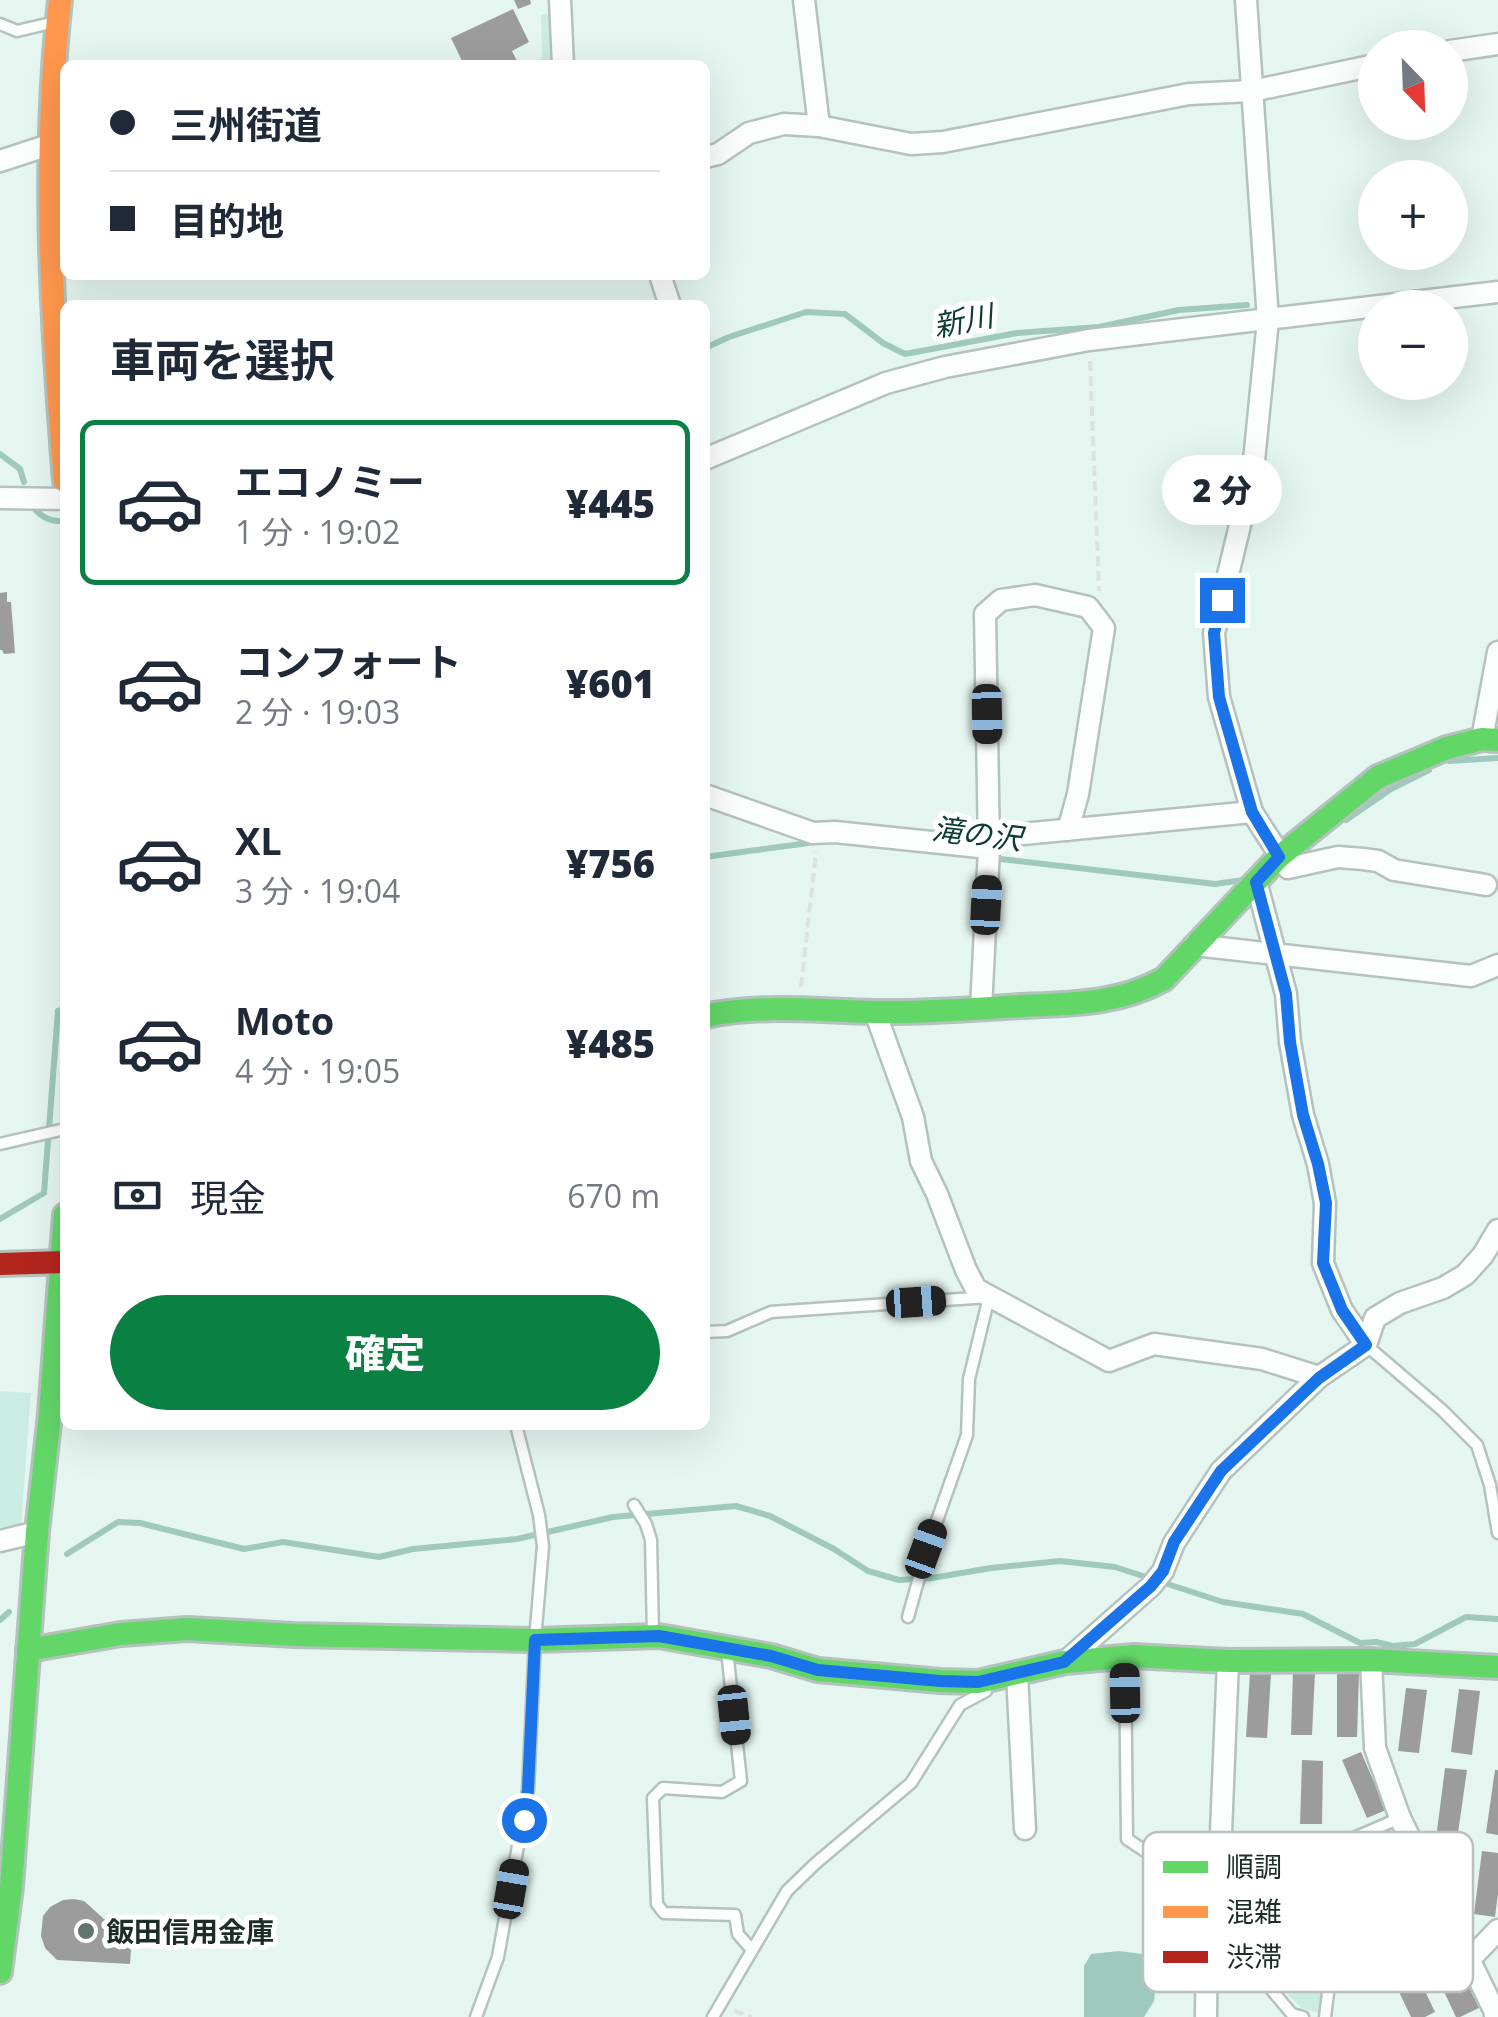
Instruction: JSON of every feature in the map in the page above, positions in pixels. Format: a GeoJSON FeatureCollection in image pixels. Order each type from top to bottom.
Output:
{"type":"FeatureCollection","features":[{"type":"Feature","properties":{"kind":"main road"},"geometry":{"type":"LineString","coordinates":[[58,11],[47,225],[60,418]]}},
{"type":"Feature","properties":{"kind":"main road"},"geometry":{"type":"LineString","coordinates":[[710,1015],[726,1010],[799,1007],[874,1012],[981,1009],[1071,1003],[1139,992],[1164,979],[1279,857],[1378,777],[1447,748],[1490,739]]}},
{"type":"Feature","properties":{"kind":"main road"},"geometry":{"type":"LineString","coordinates":[[0,1264],[60,1262]]}},
{"type":"Feature","properties":{"kind":"main road"},"geometry":{"type":"LineString","coordinates":[[0,1972],[36,1532],[60,1297]]}},
{"type":"Feature","properties":{"kind":"main road"},"geometry":{"type":"LineString","coordinates":[[28,1650],[121,1634],[187,1630],[535,1640],[653,1636],[771,1656],[818,1670],[940,1681],[978,1682],[1064,1662],[1125,1656],[1228,1661],[1371,1660],[1498,1667]]}},
{"type":"Feature","properties":{"kind":"street"},"geometry":{"type":"LineString","coordinates":[[560,0],[563,60]]}},
{"type":"Feature","properties":{"kind":"street"},"geometry":{"type":"LineString","coordinates":[[804,0],[819,126]]}},
{"type":"Feature","properties":{"kind":"street"},"geometry":{"type":"LineString","coordinates":[[1246,0],[1268,320],[1253,471],[1214,633],[1219,697],[1252,812],[1288,868],[1338,857],[1364,859],[1394,870],[1486,885]]}},
{"type":"Feature","properties":{"kind":"street"},"geometry":{"type":"LineString","coordinates":[[1468,48],[1498,44]]}},
{"type":"Feature","properties":{"kind":"street"},"geometry":{"type":"LineString","coordinates":[[710,156],[748,133],[784,124],[819,126],[911,144],[943,142],[1189,94],[1252,91],[1358,69]]}},
{"type":"Feature","properties":{"kind":"street"},"geometry":{"type":"LineString","coordinates":[[0,161],[49,145]]}},
{"type":"Feature","properties":{"kind":"street"},"geometry":{"type":"LineString","coordinates":[[710,457],[886,383],[945,367],[1089,340],[1498,292]]}},
{"type":"Feature","properties":{"kind":"street"},"geometry":{"type":"LineString","coordinates":[[0,498],[60,499]]}},
{"type":"Feature","properties":{"kind":"street"},"geometry":{"type":"LineString","coordinates":[[981,1009],[989,856],[985,614],[1001,600],[1034,595],[1088,608],[1104,628],[1078,794],[1068,830]]}},
{"type":"Feature","properties":{"kind":"street"},"geometry":{"type":"LineString","coordinates":[[1490,739],[1498,652]]}},
{"type":"Feature","properties":{"kind":"street"},"geometry":{"type":"LineString","coordinates":[[710,797],[814,833],[835,832],[989,856]]}},
{"type":"Feature","properties":{"kind":"street"},"geometry":{"type":"LineString","coordinates":[[989,856],[1002,836],[1252,812]]}},
{"type":"Feature","properties":{"kind":"street"},"geometry":{"type":"LineString","coordinates":[[1256,882],[1286,994],[1303,1115],[1326,1203],[1323,1263],[1342,1310],[1366,1345]]}},
{"type":"Feature","properties":{"kind":"street"},"geometry":{"type":"LineString","coordinates":[[1194,946],[1471,976],[1498,966]]}},
{"type":"Feature","properties":{"kind":"street"},"geometry":{"type":"LineString","coordinates":[[874,1012],[913,1117],[920,1161],[976,1289],[1109,1361],[1154,1344],[1262,1359],[1319,1378]]}},
{"type":"Feature","properties":{"kind":"street"},"geometry":{"type":"LineString","coordinates":[[1064,1662],[1156,1580],[1174,1542],[1221,1471],[1319,1378],[1366,1345],[1375,1318],[1465,1275],[1498,1230]]}},
{"type":"Feature","properties":{"kind":"street"},"geometry":{"type":"LineString","coordinates":[[0,1542],[36,1532]]}},
{"type":"Feature","properties":{"kind":"street"},"geometry":{"type":"LineString","coordinates":[[1371,1660],[1375,1748],[1407,1832]]}},
{"type":"Feature","properties":{"kind":"street"},"geometry":{"type":"LineString","coordinates":[[1221,1832],[1228,1661]]}},
{"type":"Feature","properties":{"kind":"street"},"geometry":{"type":"LineString","coordinates":[[1018,1674],[1024,1829]]}},
{"type":"Feature","properties":{"kind":"street"},"geometry":{"type":"LineString","coordinates":[[1473,1955],[1498,1930]]}},
{"type":"Feature","properties":{"kind":"street"},"geometry":{"type":"LineString","coordinates":[[1473,1964],[1495,2017]]}},
{"type":"Feature","properties":{"kind":"lane"},"geometry":{"type":"LineString","coordinates":[[0,24],[17,31],[58,11]]}},
{"type":"Feature","properties":{"kind":"lane"},"geometry":{"type":"LineString","coordinates":[[0,1144],[60,1130]]}},
{"type":"Feature","properties":{"kind":"lane"},"geometry":{"type":"LineString","coordinates":[[710,1332],[727,1331],[771,1312],[989,1297],[969,1379],[968,1435],[908,1617]]}},
{"type":"Feature","properties":{"kind":"lane"},"geometry":{"type":"LineString","coordinates":[[1366,1345],[1477,1445],[1490,1486],[1498,1533]]}},
{"type":"Feature","properties":{"kind":"lane"},"geometry":{"type":"LineString","coordinates":[[476,2017],[498,1958],[528,1790],[542,1542],[517,1430]]}},
{"type":"Feature","properties":{"kind":"lane"},"geometry":{"type":"LineString","coordinates":[[635,1507],[651,1540],[653,1636]]}},
{"type":"Feature","properties":{"kind":"lane"},"geometry":{"type":"LineString","coordinates":[[728,1649],[741,1781],[722,1792],[663,1788],[653,1798],[657,1904],[664,1913],[736,1914],[738,1934],[752,1950]]}},
{"type":"Feature","properties":{"kind":"lane"},"geometry":{"type":"LineString","coordinates":[[1125,1656],[1126,1839],[1143,1850]]}},
{"type":"Feature","properties":{"kind":"lane"},"geometry":{"type":"LineString","coordinates":[[713,2017],[787,1891],[912,1784],[960,1706],[1018,1674]]}},
{"type":"Feature","properties":{"kind":"lane"},"geometry":{"type":"LineString","coordinates":[[1368,1832],[1400,1818]]}},
{"type":"Feature","properties":{"kind":"lane"},"geometry":{"type":"LineString","coordinates":[[1273,1992],[1292,2014],[1303,2017]]}},
{"type":"Feature","properties":{"kind":"lane"},"geometry":{"type":"LineString","coordinates":[[1325,2017],[1328,1992]]}},
{"type":"Feature","properties":{"kind":"path"},"geometry":{"type":"LineString","coordinates":[[1088,608],[1099,593],[1089,340]]}},
{"type":"Feature","properties":{"kind":"path"},"geometry":{"type":"LineString","coordinates":[[799,1007],[816,850]]}},
{"type":"Feature","properties":{"kind":"path"},"geometry":{"type":"LineString","coordinates":[[720,2006],[752,2017]]}},
{"type":"Feature","properties":{"kind":"shaded area"},"geometry":{"type":"Polygon","coordinates":[[[541,14],[552,14],[556,60],[542,59],[541,14]]]}},
{"type":"Feature","properties":{"kind":"shaded area"},"geometry":{"type":"Polygon","coordinates":[[[0,1391],[31,1393],[21,1524],[0,1535],[0,1391]]]}},
{"type":"Feature","properties":{"kind":"shaded area"},"geometry":{"type":"Polygon","coordinates":[[[1119,1951],[1143,1954],[1143,1992],[1155,1992],[1144,2017],[1084,2017],[1084,1966],[1091,1954],[1119,1951]]]}},
{"type":"Feature","properties":{"kind":"shaded area"},"geometry":{"type":"Polygon","coordinates":[[[1286,1992],[1326,1992],[1322,2014],[1302,2008],[1286,1992]]]}},
{"type":"Feature","properties":{"kind":"building"},"geometry":{"type":"Polygon","coordinates":[[[514,0],[530,0],[531,4],[518,9],[514,0]]]}},
{"type":"Feature","properties":{"kind":"building"},"geometry":{"type":"Polygon","coordinates":[[[513,9],[529,42],[512,51],[516,60],[462,60],[451,38],[513,9]]]}},
{"type":"Feature","properties":{"kind":"building"},"geometry":{"type":"Polygon","coordinates":[[[7,592],[15,653],[4,654],[0,650],[0,593],[7,592]]]}},
{"type":"Feature","properties":{"kind":"building"},"geometry":{"type":"Polygon","coordinates":[[[1293,1671],[1315,1672],[1312,1735],[1291,1735],[1293,1671]]]}},
{"type":"Feature","properties":{"kind":"building"},"geometry":{"type":"Polygon","coordinates":[[[1250,1673],[1271,1674],[1267,1738],[1246,1737],[1250,1673]]]}},
{"type":"Feature","properties":{"kind":"building"},"geometry":{"type":"Polygon","coordinates":[[[1337,1673],[1359,1673],[1357,1737],[1337,1737],[1337,1673]]]}},
{"type":"Feature","properties":{"kind":"building"},"geometry":{"type":"Polygon","coordinates":[[[1406,1688],[1427,1690],[1419,1753],[1398,1751],[1406,1688]]]}},
{"type":"Feature","properties":{"kind":"building"},"geometry":{"type":"Polygon","coordinates":[[[1459,1689],[1480,1691],[1472,1755],[1451,1752],[1459,1689]]]}},
{"type":"Feature","properties":{"kind":"building"},"geometry":{"type":"Polygon","coordinates":[[[1361,1752],[1386,1810],[1367,1818],[1342,1760],[1361,1752]]]}},
{"type":"Feature","properties":{"kind":"building"},"geometry":{"type":"Polygon","coordinates":[[[1302,1760],[1323,1761],[1322,1824],[1300,1824],[1302,1760]]]}},
{"type":"Feature","properties":{"kind":"building"},"geometry":{"type":"Polygon","coordinates":[[[1445,1768],[1467,1770],[1458,1832],[1437,1831],[1445,1768]]]}},
{"type":"Feature","properties":{"kind":"building"},"geometry":{"type":"Polygon","coordinates":[[[1498,1770],[1498,1835],[1486,1833],[1498,1770]]]}},
{"type":"Feature","properties":{"kind":"building"},"geometry":{"type":"Polygon","coordinates":[[[1482,1851],[1498,1853],[1495,1917],[1474,1914],[1482,1851]]]}},
{"type":"Feature","properties":{"kind":"building","name":"飯田信用金庫"},"geometry":{"type":"Polygon","coordinates":[[[74,1899],[84,1901],[104,1919],[133,1922],[130,1964],[57,1960],[45,1948],[41,1936],[43,1916],[50,1907],[74,1899]]]}},
{"type":"Feature","properties":{"kind":"building"},"geometry":{"type":"Polygon","coordinates":[[[1399,1992],[1425,1992],[1435,2012],[1411,2017],[1399,1992]]]}},
{"type":"Feature","properties":{"kind":"building"},"geometry":{"type":"Polygon","coordinates":[[[1444,1992],[1471,1992],[1479,2008],[1456,2017],[1444,1992]]]}},
{"type":"Feature","properties":{"kind":"waterway","name":"新川"},"geometry":{"type":"LineString","coordinates":[[710,346],[806,312],[845,314],[883,343],[905,354],[1017,333],[1099,327],[1179,310],[1247,305]]}},
{"type":"Feature","properties":{"kind":"waterway","name":"新川"},"geometry":{"type":"LineString","coordinates":[[0,454],[20,469],[24,482]]}},
{"type":"Feature","properties":{"kind":"waterway","name":"新川"},"geometry":{"type":"LineString","coordinates":[[33,507],[47,518],[60,521]]}},
{"type":"Feature","properties":{"kind":"waterway","name":"滝の沢"},"geometry":{"type":"LineString","coordinates":[[1449,761],[1498,758]]}},
{"type":"Feature","properties":{"kind":"waterway","name":"滝の沢"},"geometry":{"type":"LineString","coordinates":[[1346,820],[1391,789],[1429,770]]}},
{"type":"Feature","properties":{"kind":"waterway","name":"滝の沢"},"geometry":{"type":"LineString","coordinates":[[710,856],[816,842]]}},
{"type":"Feature","properties":{"kind":"waterway","name":"滝の沢"},"geometry":{"type":"LineString","coordinates":[[992,858],[1215,884],[1243,880]]}},
{"type":"Feature","properties":{"kind":"waterway","name":"滝の沢"},"geometry":{"type":"LineString","coordinates":[[0,1219],[44,1193],[60,1010]]}},
{"type":"Feature","properties":{"kind":"waterway"},"geometry":{"type":"LineString","coordinates":[[67,1554],[118,1522],[140,1523],[244,1549],[283,1542],[379,1557],[413,1549],[517,1539],[613,1517],[736,1506],[770,1516],[868,1571],[899,1580],[1060,1561],[1115,1567],[1223,1602],[1303,1614],[1360,1643],[1393,1646],[1415,1644],[1466,1617],[1498,1619]]}},
{"type":"Feature","properties":{"kind":"waterway"},"geometry":{"type":"LineString","coordinates":[[0,1620],[9,1612]]}},
{"type":"Feature","properties":{"kind":"traffic: fast"},"geometry":{"type":"LineString","coordinates":[[710,1015],[769,1009],[948,1010],[1077,1003],[1130,993],[1164,979],[1279,857],[1378,777],[1447,748],[1482,739],[1498,740]]}},
{"type":"Feature","properties":{"kind":"traffic: fast"},"geometry":{"type":"LineString","coordinates":[[0,1972],[11,1887],[60,1281]]}},
{"type":"Feature","properties":{"kind":"traffic: fast"},"geometry":{"type":"LineString","coordinates":[[28,1650],[121,1634],[187,1629],[535,1640],[659,1636],[771,1656],[818,1670],[940,1681],[978,1682],[1065,1662],[1134,1656],[1228,1661],[1371,1660],[1498,1667]]}},
{"type":"Feature","properties":{"kind":"traffic: slow"},"geometry":{"type":"LineString","coordinates":[[60,0],[50,181],[60,406]]}},
{"type":"Feature","properties":{"kind":"traffic: jam"},"geometry":{"type":"LineString","coordinates":[[0,1264],[60,1262]]}},
{"type":"Feature","properties":{"kind":"place","name":"飯田信用金庫"},"geometry":{"type":"Point","coordinates":[86,1931]}},
{"type":"Feature","properties":{"kind":"route"},"geometry":{"type":"LineString","coordinates":[[524,1820],[535,1640],[659,1636],[771,1656],[818,1670],[940,1681],[978,1682],[1064,1662],[1151,1586],[1163,1571],[1174,1542],[1221,1471],[1319,1378],[1366,1345],[1342,1310],[1323,1263],[1326,1203],[1303,1115],[1286,994],[1256,882],[1279,857],[1252,812],[1219,697],[1214,633],[1222,600]]}}]}
